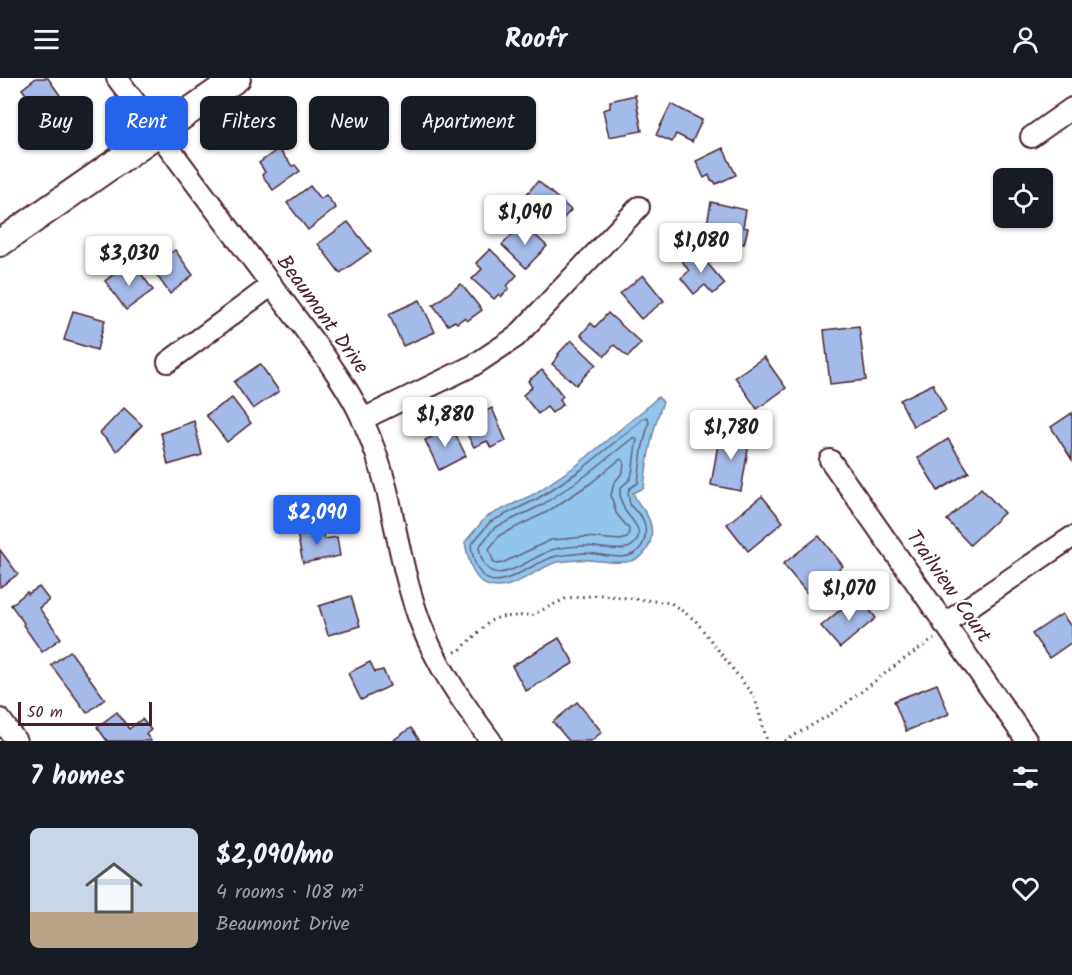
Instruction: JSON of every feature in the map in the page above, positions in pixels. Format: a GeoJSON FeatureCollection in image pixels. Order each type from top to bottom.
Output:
{"type":"FeatureCollection","features":[{"type":"Feature","properties":{"kind":"street","name":"Beaumont Drive"},"geometry":{"type":"LineString","coordinates":[[117,78],[130,96]]}},
{"type":"Feature","properties":{"kind":"street"},"geometry":{"type":"LineString","coordinates":[[188,113],[237,78]]}},
{"type":"Feature","properties":{"kind":"street"},"geometry":{"type":"LineString","coordinates":[[1031,137],[1072,108]]}},
{"type":"Feature","properties":{"kind":"street"},"geometry":{"type":"LineString","coordinates":[[0,243],[135,150]]}},
{"type":"Feature","properties":{"kind":"street","name":"Beaumont Drive"},"geometry":{"type":"LineString","coordinates":[[170,150],[343,383],[363,418],[386,489],[406,581],[420,621],[437,661],[459,698],[491,741]]}},
{"type":"Feature","properties":{"kind":"street"},"geometry":{"type":"LineString","coordinates":[[363,418],[474,365],[516,338],[639,207]]}},
{"type":"Feature","properties":{"kind":"street"},"geometry":{"type":"LineString","coordinates":[[168,362],[272,285]]}},
{"type":"Feature","properties":{"kind":"street","name":"Trailview Court"},"geometry":{"type":"LineString","coordinates":[[830,460],[1027,741]]}},
{"type":"Feature","properties":{"kind":"street"},"geometry":{"type":"LineString","coordinates":[[946,626],[1072,537]]}},
{"type":"Feature","properties":{"kind":"street"},"geometry":{"type":"LineString","coordinates":[[0,719],[16,741]]}},
{"type":"Feature","properties":{"kind":"path"},"geometry":{"type":"LineString","coordinates":[[437,661],[460,650],[490,621],[500,617],[532,615],[567,598],[601,595],[670,603],[695,620],[755,698],[767,741]]}},
{"type":"Feature","properties":{"kind":"path"},"geometry":{"type":"LineString","coordinates":[[785,741],[836,711],[946,626]]}},
{"type":"Feature","properties":{"kind":"water"},"geometry":{"type":"Polygon","coordinates":[[[658,397],[663,402],[650,444],[644,488],[633,493],[648,516],[651,526],[650,541],[646,551],[640,557],[624,562],[585,560],[554,563],[521,580],[498,587],[489,586],[476,577],[469,561],[465,542],[486,517],[534,494],[577,465],[658,397]]]}},
{"type":"Feature","properties":{"kind":"building"},"geometry":{"type":"Polygon","coordinates":[[[36,78],[48,78],[61,96],[27,96],[22,89],[36,78]]]}},
{"type":"Feature","properties":{"kind":"building"},"geometry":{"type":"Polygon","coordinates":[[[635,95],[642,131],[609,137],[603,110],[610,108],[610,101],[635,95]]]}},
{"type":"Feature","properties":{"kind":"building"},"geometry":{"type":"Polygon","coordinates":[[[671,104],[702,120],[692,142],[676,134],[672,142],[656,135],[671,104]]]}},
{"type":"Feature","properties":{"kind":"building"},"geometry":{"type":"Polygon","coordinates":[[[723,148],[736,175],[716,184],[711,181],[709,175],[704,178],[696,161],[723,148]]]}},
{"type":"Feature","properties":{"kind":"building"},"geometry":{"type":"Polygon","coordinates":[[[279,150],[292,166],[295,165],[300,171],[273,190],[262,175],[265,172],[259,163],[279,150]]]}},
{"type":"Feature","properties":{"kind":"building"},"geometry":{"type":"Polygon","coordinates":[[[538,181],[571,210],[550,233],[518,204],[538,181]]]}},
{"type":"Feature","properties":{"kind":"building"},"geometry":{"type":"Polygon","coordinates":[[[310,186],[320,199],[326,195],[336,208],[308,230],[287,203],[310,186]]]}},
{"type":"Feature","properties":{"kind":"building"},"geometry":{"type":"Polygon","coordinates":[[[711,202],[746,210],[743,227],[748,228],[744,244],[705,236],[711,202]]]}},
{"type":"Feature","properties":{"kind":"building"},"geometry":{"type":"Polygon","coordinates":[[[348,222],[371,251],[340,273],[318,244],[348,222]]]}},
{"type":"Feature","properties":{"kind":"building"},"geometry":{"type":"Polygon","coordinates":[[[523,224],[547,246],[526,268],[502,245],[523,224]]]}},
{"type":"Feature","properties":{"kind":"building"},"geometry":{"type":"Polygon","coordinates":[[[490,249],[517,275],[501,297],[499,294],[494,299],[472,279],[482,269],[476,263],[490,249]]]}},
{"type":"Feature","properties":{"kind":"building"},"geometry":{"type":"Polygon","coordinates":[[[175,250],[193,275],[170,294],[151,267],[175,250]]]}},
{"type":"Feature","properties":{"kind":"building"},"geometry":{"type":"Polygon","coordinates":[[[696,250],[725,284],[713,294],[705,285],[694,294],[681,278],[689,271],[682,261],[696,250]]]}},
{"type":"Feature","properties":{"kind":"building"},"geometry":{"type":"Polygon","coordinates":[[[137,268],[153,290],[126,310],[105,281],[119,270],[126,276],[137,268]]]}},
{"type":"Feature","properties":{"kind":"building"},"geometry":{"type":"Polygon","coordinates":[[[643,275],[664,301],[641,319],[620,294],[643,275]]]}},
{"type":"Feature","properties":{"kind":"building"},"geometry":{"type":"Polygon","coordinates":[[[461,284],[482,310],[467,321],[464,318],[448,325],[433,305],[461,284]]]}},
{"type":"Feature","properties":{"kind":"building"},"geometry":{"type":"Polygon","coordinates":[[[420,300],[435,332],[403,346],[389,314],[420,300]]]}},
{"type":"Feature","properties":{"kind":"building"},"geometry":{"type":"Polygon","coordinates":[[[73,311],[105,320],[97,350],[64,340],[73,311]]]}},
{"type":"Feature","properties":{"kind":"building"},"geometry":{"type":"Polygon","coordinates":[[[608,313],[641,343],[628,357],[614,345],[605,356],[581,335],[591,323],[595,327],[608,313]]]}},
{"type":"Feature","properties":{"kind":"building"},"geometry":{"type":"Polygon","coordinates":[[[859,326],[866,380],[830,384],[824,330],[859,326]]]}},
{"type":"Feature","properties":{"kind":"building"},"geometry":{"type":"Polygon","coordinates":[[[571,340],[596,364],[576,385],[552,364],[571,340]]]}},
{"type":"Feature","properties":{"kind":"building"},"geometry":{"type":"Polygon","coordinates":[[[764,357],[786,388],[757,409],[735,377],[764,357]]]}},
{"type":"Feature","properties":{"kind":"building"},"geometry":{"type":"Polygon","coordinates":[[[260,364],[279,391],[253,409],[234,382],[260,364]]]}},
{"type":"Feature","properties":{"kind":"building"},"geometry":{"type":"Polygon","coordinates":[[[542,370],[563,396],[560,399],[563,404],[552,413],[547,407],[538,414],[523,395],[532,387],[528,381],[542,370]]]}},
{"type":"Feature","properties":{"kind":"building"},"geometry":{"type":"Polygon","coordinates":[[[933,384],[946,411],[913,426],[900,400],[933,384]]]}},
{"type":"Feature","properties":{"kind":"building"},"geometry":{"type":"Polygon","coordinates":[[[232,398],[251,423],[227,442],[206,415],[232,398]]]}},
{"type":"Feature","properties":{"kind":"building"},"geometry":{"type":"Polygon","coordinates":[[[124,408],[142,425],[117,451],[100,433],[124,408]]]}},
{"type":"Feature","properties":{"kind":"building"},"geometry":{"type":"Polygon","coordinates":[[[492,408],[506,441],[491,448],[487,441],[474,447],[461,423],[492,408]]]}},
{"type":"Feature","properties":{"kind":"building"},"geometry":{"type":"Polygon","coordinates":[[[1072,413],[1072,460],[1051,427],[1072,413]]]}},
{"type":"Feature","properties":{"kind":"building"},"geometry":{"type":"Polygon","coordinates":[[[194,421],[202,455],[168,465],[161,433],[194,421]]]}},
{"type":"Feature","properties":{"kind":"building"},"geometry":{"type":"Polygon","coordinates":[[[452,427],[466,456],[439,470],[425,440],[452,427]]]}},
{"type":"Feature","properties":{"kind":"building"},"geometry":{"type":"Polygon","coordinates":[[[720,432],[750,437],[741,491],[711,485],[720,432]]]}},
{"type":"Feature","properties":{"kind":"building"},"geometry":{"type":"Polygon","coordinates":[[[948,439],[969,472],[938,491],[918,458],[948,439]]]}},
{"type":"Feature","properties":{"kind":"building"},"geometry":{"type":"Polygon","coordinates":[[[981,488],[1004,513],[970,545],[947,520],[981,488]]]}},
{"type":"Feature","properties":{"kind":"building"},"geometry":{"type":"Polygon","coordinates":[[[762,496],[783,522],[748,551],[727,524],[762,496]]]}},
{"type":"Feature","properties":{"kind":"building"},"geometry":{"type":"Polygon","coordinates":[[[322,528],[324,539],[337,537],[340,556],[303,563],[297,533],[322,528]]]}},
{"type":"Feature","properties":{"kind":"building"},"geometry":{"type":"Polygon","coordinates":[[[819,536],[843,566],[808,594],[783,564],[819,536]]]}},
{"type":"Feature","properties":{"kind":"building"},"geometry":{"type":"Polygon","coordinates":[[[0,550],[18,574],[0,587],[0,550]]]}},
{"type":"Feature","properties":{"kind":"building"},"geometry":{"type":"Polygon","coordinates":[[[39,587],[49,600],[39,608],[61,638],[42,652],[11,605],[27,592],[28,594],[39,587]]]}},
{"type":"Feature","properties":{"kind":"building"},"geometry":{"type":"Polygon","coordinates":[[[858,595],[876,618],[840,648],[821,626],[858,595]]]}},
{"type":"Feature","properties":{"kind":"building"},"geometry":{"type":"Polygon","coordinates":[[[351,596],[360,626],[328,635],[319,606],[351,596]]]}},
{"type":"Feature","properties":{"kind":"building"},"geometry":{"type":"Polygon","coordinates":[[[1062,614],[1072,628],[1072,642],[1049,658],[1032,634],[1062,614]]]}},
{"type":"Feature","properties":{"kind":"building"},"geometry":{"type":"Polygon","coordinates":[[[559,638],[574,663],[526,691],[512,666],[559,638]]]}},
{"type":"Feature","properties":{"kind":"building"},"geometry":{"type":"Polygon","coordinates":[[[70,651],[105,699],[87,713],[51,665],[70,651]]]}},
{"type":"Feature","properties":{"kind":"building"},"geometry":{"type":"Polygon","coordinates":[[[370,662],[375,672],[383,670],[390,686],[361,700],[348,673],[370,662]]]}},
{"type":"Feature","properties":{"kind":"building"},"geometry":{"type":"Polygon","coordinates":[[[937,684],[949,714],[906,731],[894,701],[937,684]]]}},
{"type":"Feature","properties":{"kind":"building"},"geometry":{"type":"Polygon","coordinates":[[[577,702],[602,732],[591,741],[569,741],[553,722],[577,702]]]}},
{"type":"Feature","properties":{"kind":"building"},"geometry":{"type":"Polygon","coordinates":[[[117,712],[129,729],[142,719],[151,730],[146,734],[151,741],[107,741],[97,727],[117,712]]]}},
{"type":"Feature","properties":{"kind":"building"},"geometry":{"type":"Polygon","coordinates":[[[411,728],[420,741],[392,741],[411,728]]]}}]}
